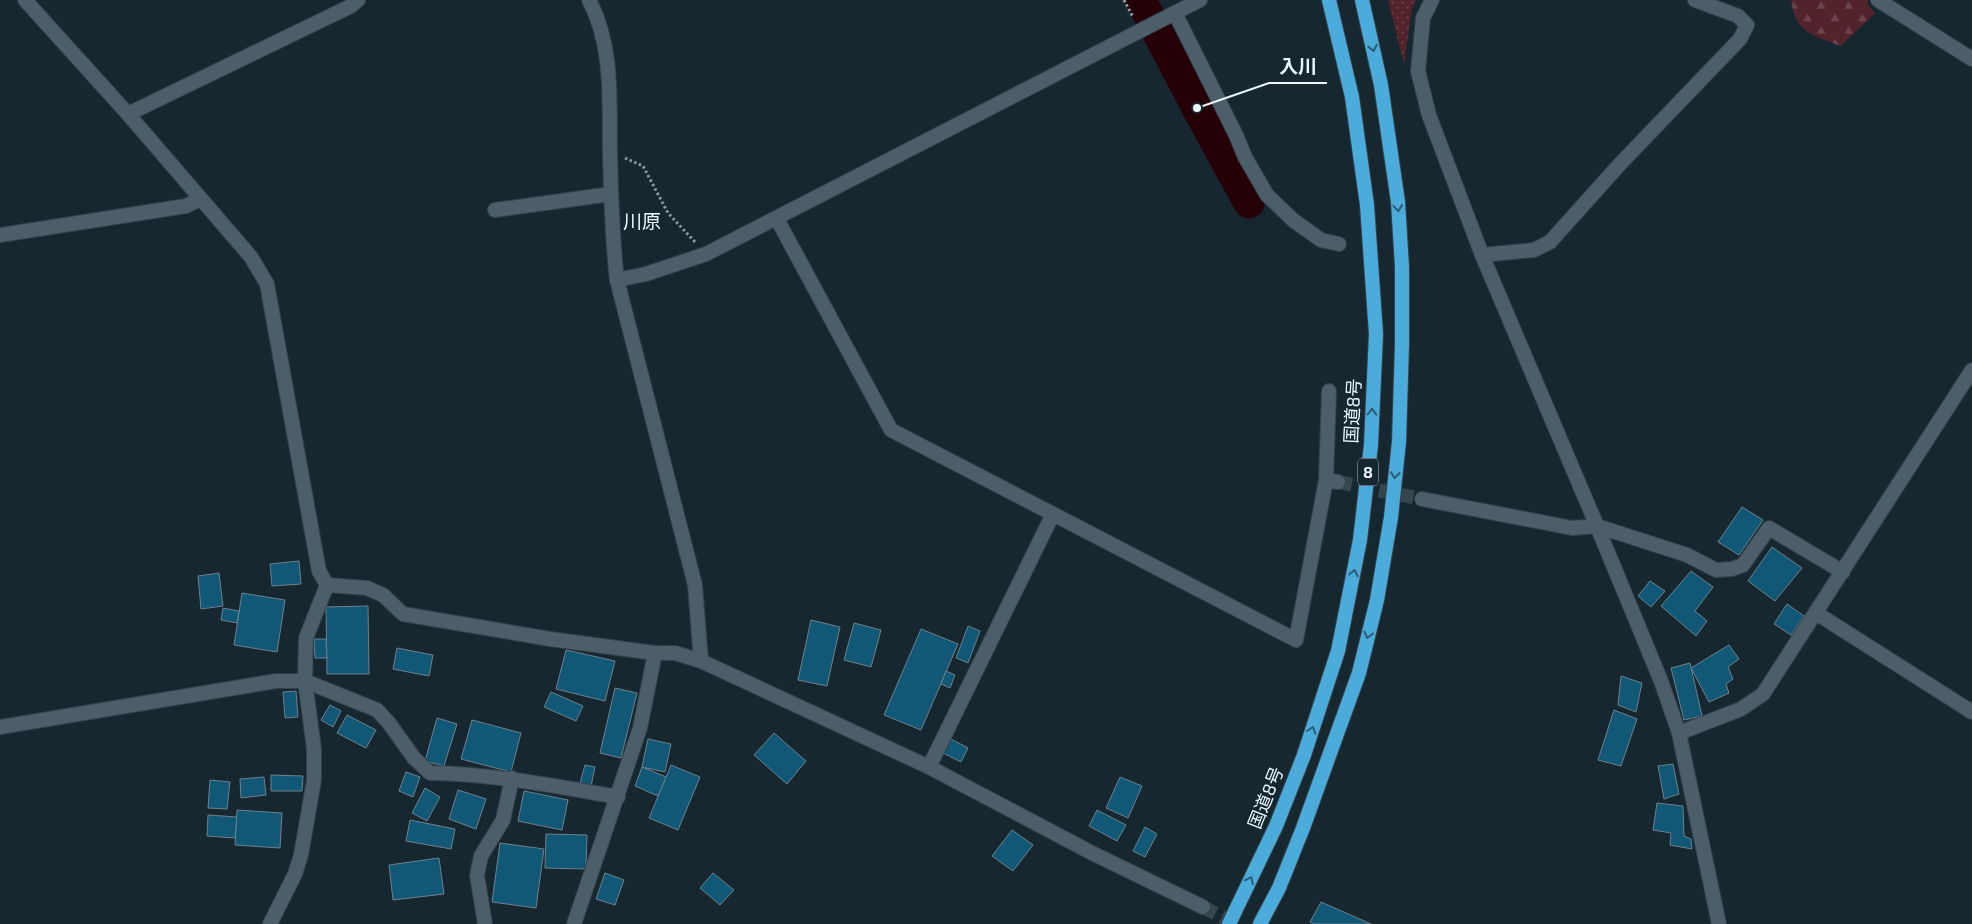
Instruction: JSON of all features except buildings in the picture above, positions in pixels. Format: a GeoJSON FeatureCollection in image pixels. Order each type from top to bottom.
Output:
{"type":"FeatureCollection","features":[{"type":"Feature","properties":{"kind":"highway","name":"国道8号"},"geometry":{"type":"LineString","coordinates":[[1230,924],[1276,826],[1304,755],[1338,651],[1360,540],[1369,464],[1376,334],[1367,205],[1352,97],[1328,0]]}},
{"type":"Feature","properties":{"kind":"highway","name":"8"},"geometry":{"type":"LineString","coordinates":[[1260,924],[1278,888],[1303,828],[1359,673],[1377,600],[1391,517],[1399,432],[1402,267],[1398,202],[1382,95],[1362,0]]}},
{"type":"Feature","properties":{"kind":"street"},"geometry":{"type":"LineString","coordinates":[[25,0],[128,114],[251,257],[267,284],[319,571],[327,585]]}},
{"type":"Feature","properties":{"kind":"street"},"geometry":{"type":"LineString","coordinates":[[128,114],[351,6],[358,0]]}},
{"type":"Feature","properties":{"kind":"street"},"geometry":{"type":"LineString","coordinates":[[589,0],[596,14],[609,64],[612,231],[617,280],[695,585],[701,662]]}},
{"type":"Feature","properties":{"kind":"street"},"geometry":{"type":"LineString","coordinates":[[617,280],[646,274],[706,254],[777,219],[1178,8],[1200,0]]}},
{"type":"Feature","properties":{"kind":"street"},"geometry":{"type":"LineString","coordinates":[[1432,0],[1423,18],[1418,71],[1429,115],[1482,255],[1661,681],[1678,733],[1719,924]]}},
{"type":"Feature","properties":{"kind":"street"},"geometry":{"type":"LineString","coordinates":[[1482,255],[1534,250],[1550,242],[1620,164],[1740,39],[1747,25],[1738,16],[1695,0]]}},
{"type":"Feature","properties":{"kind":"street"},"geometry":{"type":"LineString","coordinates":[[1878,0],[1972,59]]}},
{"type":"Feature","properties":{"kind":"street"},"geometry":{"type":"LineString","coordinates":[[1178,8],[1245,157],[1267,195],[1293,220],[1320,240],[1339,244]]}},
{"type":"Feature","properties":{"kind":"street"},"geometry":{"type":"LineString","coordinates":[[495,210],[611,194]]}},
{"type":"Feature","properties":{"kind":"street"},"geometry":{"type":"LineString","coordinates":[[0,235],[186,206],[200,198]]}},
{"type":"Feature","properties":{"kind":"street"},"geometry":{"type":"LineString","coordinates":[[777,219],[891,430],[1296,640],[1332,481],[1329,391]]}},
{"type":"Feature","properties":{"kind":"street"},"geometry":{"type":"LineString","coordinates":[[1678,733],[1742,709],[1763,694],[1972,370]]}},
{"type":"Feature","properties":{"kind":"street"},"geometry":{"type":"LineString","coordinates":[[1422,499],[1572,528],[1597,526],[1687,555],[1716,570],[1732,569],[1743,565],[1769,528],[1843,572]]}},
{"type":"Feature","properties":{"kind":"street"},"geometry":{"type":"LineString","coordinates":[[929,767],[1053,514]]}},
{"type":"Feature","properties":{"kind":"street"},"geometry":{"type":"LineString","coordinates":[[327,585],[367,588],[383,595],[403,614],[550,639],[655,653],[675,653],[701,662],[929,767],[1092,853],[1203,907]]}},
{"type":"Feature","properties":{"kind":"street"},"geometry":{"type":"LineString","coordinates":[[270,924],[295,874],[302,855],[314,780],[314,749],[306,681],[306,638],[327,585]]}},
{"type":"Feature","properties":{"kind":"street"},"geometry":{"type":"LineString","coordinates":[[1816,613],[1972,712]]}},
{"type":"Feature","properties":{"kind":"street"},"geometry":{"type":"LineString","coordinates":[[574,924],[640,728],[655,653]]}},
{"type":"Feature","properties":{"kind":"street"},"geometry":{"type":"LineString","coordinates":[[0,727],[276,681],[306,681],[377,710],[390,723],[414,758],[430,773],[468,773],[512,778],[618,797]]}},
{"type":"Feature","properties":{"kind":"street"},"geometry":{"type":"LineString","coordinates":[[485,924],[477,875],[481,856],[503,820],[512,778]]}},
{"type":"Feature","properties":{"kind":"path"},"geometry":{"type":"LineString","coordinates":[[610,152],[644,166],[668,213],[706,254]]}},
{"type":"Feature","properties":{"kind":"green space"},"geometry":{"type":"Polygon","coordinates":[[[1388,0],[1416,0],[1412,8],[1404,64],[1388,0]]]}},
{"type":"Feature","properties":{"kind":"green space"},"geometry":{"type":"Polygon","coordinates":[[[1791,0],[1868,0],[1868,5],[1875,13],[1841,46],[1807,32],[1797,20],[1791,0]]]}},
{"type":"Feature","properties":{"kind":"waterway"},"geometry":{"type":"LineString","coordinates":[[1141,0],[1249,203]]}},
{"type":"Feature","properties":{"kind":"tunnel"},"geometry":{"type":"LineString","coordinates":[[1338,482],[1422,499]]}},
{"type":"Feature","properties":{"kind":"tunnel"},"geometry":{"type":"LineString","coordinates":[[1203,907],[1236,924]]}},
{"type":"Feature","properties":{"kind":"place","name":"入川"},"geometry":{"type":"Point","coordinates":[1197,108]}},
{"type":"Feature","properties":{"kind":"district","name":"川原"},"geometry":{"type":"Point","coordinates":[642,221]}}]}
